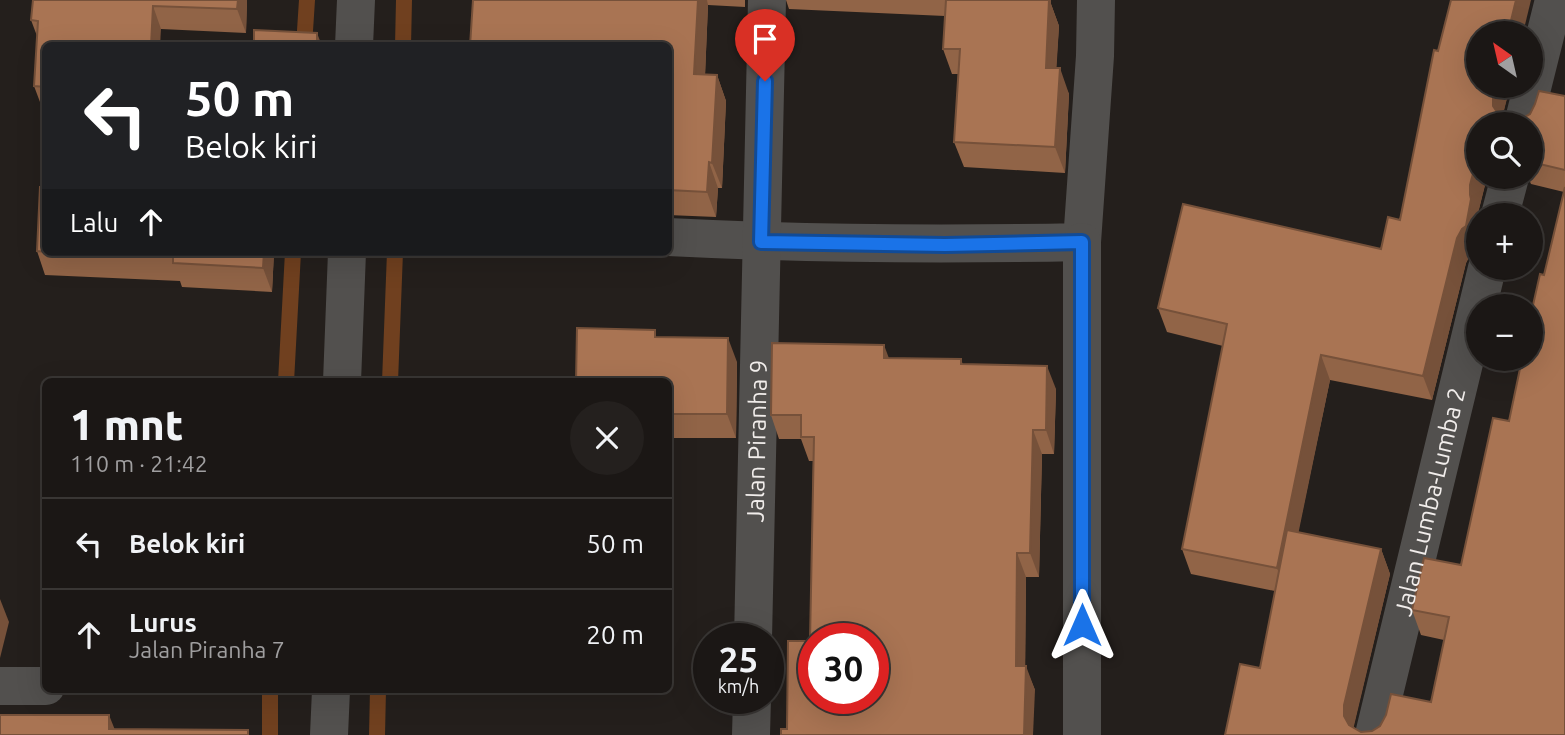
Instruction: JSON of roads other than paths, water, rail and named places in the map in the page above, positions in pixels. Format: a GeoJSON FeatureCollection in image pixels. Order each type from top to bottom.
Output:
{"type":"FeatureCollection","features":[{"type":"Feature","properties":{"kind":"street"},"geometry":{"type":"LineString","coordinates":[[355,42],[356,0]]}},
{"type":"Feature","properties":{"kind":"street","name":"Jalan Piranha 9"},"geometry":{"type":"LineString","coordinates":[[753,623],[767,0]]}},
{"type":"Feature","properties":{"kind":"street"},"geometry":{"type":"LineString","coordinates":[[1082,735],[1082,242],[1095,56],[1096,0]]}},
{"type":"Feature","properties":{"kind":"street"},"geometry":{"type":"LineString","coordinates":[[1526,112],[1555,0]]}},
{"type":"Feature","properties":{"kind":"street"},"geometry":{"type":"LineString","coordinates":[[672,237],[761,242],[945,245],[1082,242]]}},
{"type":"Feature","properties":{"kind":"street"},"geometry":{"type":"LineString","coordinates":[[342,378],[347,256]]}},
{"type":"Feature","properties":{"kind":"street","name":"Jalan Lumba-Lumba 2"},"geometry":{"type":"LineString","coordinates":[[1374,735],[1483,280]]}},
{"type":"Feature","properties":{"kind":"street"},"geometry":{"type":"LineString","coordinates":[[0,686],[42,686]]}},
{"type":"Feature","properties":{"kind":"street"},"geometry":{"type":"LineString","coordinates":[[329,735],[331,693]]}},
{"type":"Feature","properties":{"kind":"street"},"geometry":{"type":"LineString","coordinates":[[751,735],[752,714]]}},
{"type":"Feature","properties":{"kind":"waterway"},"geometry":{"type":"LineString","coordinates":[[304,42],[307,0]]}},
{"type":"Feature","properties":{"kind":"waterway"},"geometry":{"type":"LineString","coordinates":[[403,42],[404,0]]}},
{"type":"Feature","properties":{"kind":"waterway"},"geometry":{"type":"LineString","coordinates":[[286,378],[293,256]]}},
{"type":"Feature","properties":{"kind":"waterway"},"geometry":{"type":"LineString","coordinates":[[390,378],[395,256]]}},
{"type":"Feature","properties":{"kind":"waterway"},"geometry":{"type":"LineString","coordinates":[[270,693],[270,735]]}},
{"type":"Feature","properties":{"kind":"waterway"},"geometry":{"type":"LineString","coordinates":[[377,735],[378,693]]}}]}
